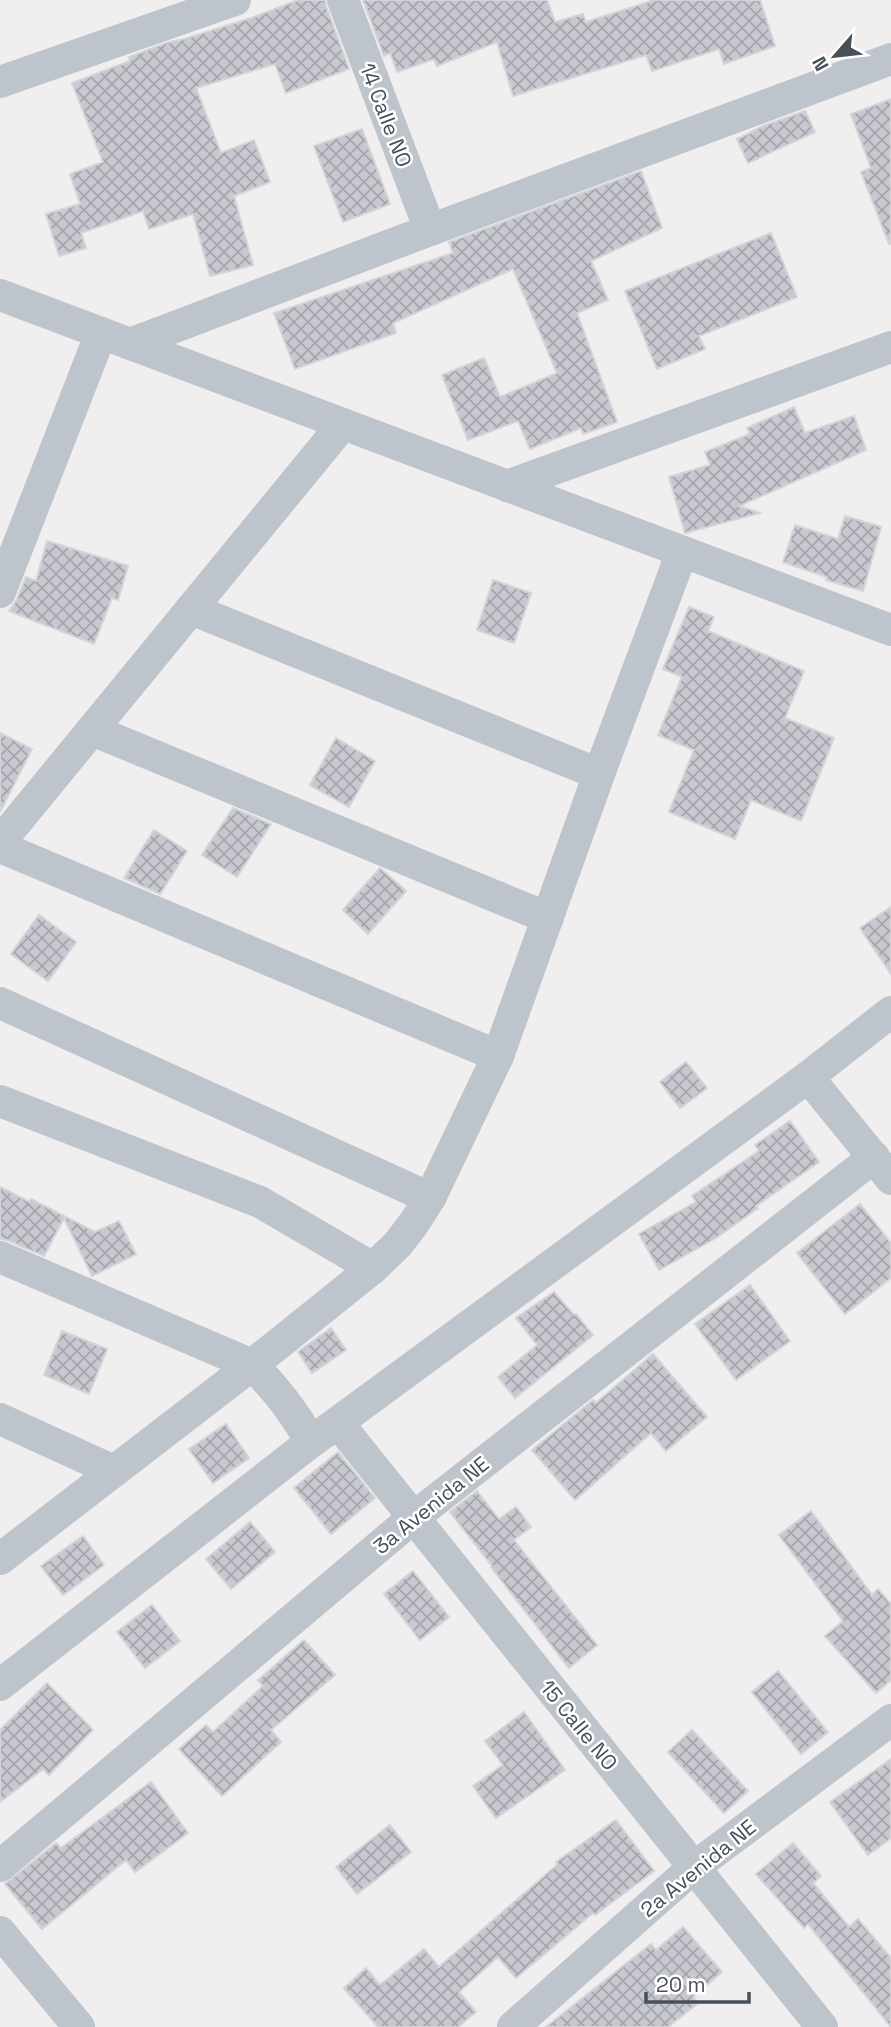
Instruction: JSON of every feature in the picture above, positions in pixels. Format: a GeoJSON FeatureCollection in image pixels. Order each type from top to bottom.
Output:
{"type":"FeatureCollection","features":[{"type":"Feature","properties":{"kind":"street"},"geometry":{"type":"LineString","coordinates":[[0,82],[235,0]]}},
{"type":"Feature","properties":{"kind":"street","name":"14 Calle NO"},"geometry":{"type":"LineString","coordinates":[[342,0],[430,230]]}},
{"type":"Feature","properties":{"kind":"street"},"geometry":{"type":"LineString","coordinates":[[130,344],[891,59]]}},
{"type":"Feature","properties":{"kind":"street"},"geometry":{"type":"LineString","coordinates":[[0,295],[891,631]]}},
{"type":"Feature","properties":{"kind":"street"},"geometry":{"type":"LineString","coordinates":[[0,592],[101,333]]}},
{"type":"Feature","properties":{"kind":"street"},"geometry":{"type":"LineString","coordinates":[[507,486],[891,347]]}},
{"type":"Feature","properties":{"kind":"street"},"geometry":{"type":"LineString","coordinates":[[343,424],[0,845],[498,1056]]}},
{"type":"Feature","properties":{"kind":"street"},"geometry":{"type":"LineString","coordinates":[[0,1559],[253,1365],[373,1268],[398,1244],[430,1198],[498,1056],[682,552]]}},
{"type":"Feature","properties":{"kind":"street"},"geometry":{"type":"LineString","coordinates":[[191,609],[599,774]]}},
{"type":"Feature","properties":{"kind":"street"},"geometry":{"type":"LineString","coordinates":[[92,730],[548,918]]}},
{"type":"Feature","properties":{"kind":"street"},"geometry":{"type":"LineString","coordinates":[[0,1003],[430,1198]]}},
{"type":"Feature","properties":{"kind":"street"},"geometry":{"type":"LineString","coordinates":[[0,1685],[311,1442],[891,1013]]}},
{"type":"Feature","properties":{"kind":"street"},"geometry":{"type":"LineString","coordinates":[[808,1077],[882,1168]]}},
{"type":"Feature","properties":{"kind":"street"},"geometry":{"type":"LineString","coordinates":[[0,1101],[260,1202],[373,1268]]}},
{"type":"Feature","properties":{"kind":"street","name":"3a Avenida NE"},"geometry":{"type":"LineString","coordinates":[[0,1866],[414,1517],[882,1168]]}},
{"type":"Feature","properties":{"kind":"street"},"geometry":{"type":"LineString","coordinates":[[0,1257],[253,1365],[295,1414],[311,1442]]}},
{"type":"Feature","properties":{"kind":"street"},"geometry":{"type":"LineString","coordinates":[[0,1419],[114,1471]]}},
{"type":"Feature","properties":{"kind":"street","name":"15 Calle NO"},"geometry":{"type":"LineString","coordinates":[[338,1423],[822,2027]]}},
{"type":"Feature","properties":{"kind":"street","name":"2a Avenida NE"},"geometry":{"type":"LineString","coordinates":[[513,2027],[693,1868],[891,1720]]}},
{"type":"Feature","properties":{"kind":"street"},"geometry":{"type":"LineString","coordinates":[[0,1932],[79,2027]]}},
{"type":"Feature","properties":{"kind":"building"},"geometry":{"type":"Polygon","coordinates":[[[298,0],[325,0],[349,69],[286,93],[275,64],[196,88],[221,153],[254,140],[270,182],[234,196],[253,265],[210,276],[193,214],[149,229],[143,211],[81,233],[86,248],[59,256],[46,214],[80,204],[70,174],[103,162],[72,83],[130,61],[129,57],[166,43],[254,17],[298,0]]]}},
{"type":"Feature","properties":{"kind":"building"},"geometry":{"type":"Polygon","coordinates":[[[363,0],[547,0],[555,22],[583,14],[586,22],[654,0],[760,0],[775,46],[724,64],[719,49],[652,71],[646,55],[513,96],[497,42],[437,66],[434,59],[397,72],[390,53],[384,56],[363,0]]]}},
{"type":"Feature","properties":{"kind":"building"},"geometry":{"type":"Polygon","coordinates":[[[891,99],[889,244],[861,172],[871,168],[851,114],[891,99]]]}},
{"type":"Feature","properties":{"kind":"building"},"geometry":{"type":"Polygon","coordinates":[[[805,111],[815,132],[748,163],[737,139],[763,126],[805,111]]]}},
{"type":"Feature","properties":{"kind":"building"},"geometry":{"type":"Polygon","coordinates":[[[362,129],[390,204],[343,222],[314,146],[362,129]]]}},
{"type":"Feature","properties":{"kind":"building"},"geometry":{"type":"Polygon","coordinates":[[[641,171],[662,228],[591,261],[608,300],[577,313],[617,422],[583,434],[581,428],[530,449],[518,421],[468,440],[442,375],[484,358],[500,397],[557,373],[513,269],[393,323],[396,333],[295,369],[274,313],[453,253],[449,242],[641,171]]]}},
{"type":"Feature","properties":{"kind":"building"},"geometry":{"type":"Polygon","coordinates":[[[771,233],[797,297],[699,336],[705,349],[657,369],[625,291],[771,233]]]}},
{"type":"Feature","properties":{"kind":"building"},"geometry":{"type":"Polygon","coordinates":[[[794,407],[805,433],[854,416],[866,450],[739,506],[760,513],[685,533],[669,477],[710,465],[705,452],[750,434],[747,428],[794,407]]]}},
{"type":"Feature","properties":{"kind":"building"},"geometry":{"type":"Polygon","coordinates":[[[845,516],[881,527],[863,591],[826,580],[827,577],[783,562],[795,525],[838,539],[845,516]]]}},
{"type":"Feature","properties":{"kind":"building"},"geometry":{"type":"Polygon","coordinates":[[[47,541],[128,566],[118,600],[112,598],[94,644],[9,611],[26,577],[36,581],[47,541]]]}},
{"type":"Feature","properties":{"kind":"building"},"geometry":{"type":"Polygon","coordinates":[[[493,580],[531,593],[514,643],[477,630],[493,580]]]}},
{"type":"Feature","properties":{"kind":"building"},"geometry":{"type":"Polygon","coordinates":[[[689,607],[714,617],[708,631],[804,671],[785,718],[834,738],[801,821],[751,800],[735,839],[669,812],[694,750],[658,735],[682,677],[663,669],[689,607]]]}},
{"type":"Feature","properties":{"kind":"building"},"geometry":{"type":"Polygon","coordinates":[[[0,733],[32,749],[0,812],[0,733]]]}},
{"type":"Feature","properties":{"kind":"building"},"geometry":{"type":"Polygon","coordinates":[[[336,738],[375,761],[349,807],[310,785],[336,738]]]}},
{"type":"Feature","properties":{"kind":"building"},"geometry":{"type":"Polygon","coordinates":[[[233,808],[271,824],[237,877],[202,855],[233,808]]]}},
{"type":"Feature","properties":{"kind":"building"},"geometry":{"type":"Polygon","coordinates":[[[154,830],[187,851],[160,894],[124,878],[154,830]]]}},
{"type":"Feature","properties":{"kind":"building"},"geometry":{"type":"Polygon","coordinates":[[[380,868],[406,891],[368,934],[343,910],[380,868]]]}},
{"type":"Feature","properties":{"kind":"building"},"geometry":{"type":"Polygon","coordinates":[[[891,907],[891,974],[860,928],[891,907]]]}},
{"type":"Feature","properties":{"kind":"building"},"geometry":{"type":"Polygon","coordinates":[[[39,915],[76,942],[48,981],[11,954],[39,915]]]}},
{"type":"Feature","properties":{"kind":"building"},"geometry":{"type":"Polygon","coordinates":[[[686,1062],[707,1088],[680,1108],[660,1082],[686,1062]]]}},
{"type":"Feature","properties":{"kind":"building"},"geometry":{"type":"Polygon","coordinates":[[[790,1121],[819,1162],[716,1238],[659,1270],[639,1234],[696,1202],[692,1196],[759,1151],[755,1145],[790,1121]]]}},
{"type":"Feature","properties":{"kind":"building"},"geometry":{"type":"Polygon","coordinates":[[[0,1187],[30,1202],[31,1199],[95,1232],[119,1221],[136,1254],[92,1276],[64,1218],[44,1256],[0,1239],[0,1187]]]}},
{"type":"Feature","properties":{"kind":"building"},"geometry":{"type":"Polygon","coordinates":[[[860,1204],[891,1243],[891,1278],[845,1314],[797,1253],[860,1204]]]}},
{"type":"Feature","properties":{"kind":"building"},"geometry":{"type":"Polygon","coordinates":[[[750,1285],[790,1341],[736,1380],[695,1324],[750,1285]]]}},
{"type":"Feature","properties":{"kind":"building"},"geometry":{"type":"Polygon","coordinates":[[[554,1292],[593,1335],[515,1398],[498,1377],[537,1345],[516,1318],[554,1292]]]}},
{"type":"Feature","properties":{"kind":"building"},"geometry":{"type":"Polygon","coordinates":[[[331,1328],[346,1350],[312,1373],[298,1352],[331,1328]]]}},
{"type":"Feature","properties":{"kind":"building"},"geometry":{"type":"Polygon","coordinates":[[[62,1331],[107,1349],[89,1394],[44,1375],[62,1331]]]}},
{"type":"Feature","properties":{"kind":"building"},"geometry":{"type":"Polygon","coordinates":[[[653,1354],[707,1417],[666,1451],[651,1433],[575,1500],[532,1450],[593,1400],[596,1403],[653,1354]]]}},
{"type":"Feature","properties":{"kind":"building"},"geometry":{"type":"Polygon","coordinates":[[[226,1424],[249,1458],[213,1483],[189,1449],[226,1424]]]}},
{"type":"Feature","properties":{"kind":"building"},"geometry":{"type":"Polygon","coordinates":[[[338,1452],[375,1498],[331,1534],[294,1488],[338,1452]]]}},
{"type":"Feature","properties":{"kind":"building"},"geometry":{"type":"Polygon","coordinates":[[[477,1491],[499,1519],[516,1507],[531,1527],[514,1540],[597,1645],[569,1668],[450,1512],[477,1491]]]}},
{"type":"Feature","properties":{"kind":"building"},"geometry":{"type":"Polygon","coordinates":[[[811,1511],[872,1595],[878,1589],[891,1604],[891,1680],[876,1693],[825,1636],[843,1621],[779,1535],[811,1511]]]}},
{"type":"Feature","properties":{"kind":"building"},"geometry":{"type":"Polygon","coordinates":[[[250,1522],[275,1552],[231,1589],[206,1559],[250,1522]]]}},
{"type":"Feature","properties":{"kind":"building"},"geometry":{"type":"Polygon","coordinates":[[[83,1536],[104,1565],[63,1595],[41,1566],[83,1536]]]}},
{"type":"Feature","properties":{"kind":"building"},"geometry":{"type":"Polygon","coordinates":[[[413,1571],[449,1617],[420,1640],[384,1594],[413,1571]]]}},
{"type":"Feature","properties":{"kind":"building"},"geometry":{"type":"Polygon","coordinates":[[[152,1605],[180,1641],[145,1668],[117,1632],[152,1605]]]}},
{"type":"Feature","properties":{"kind":"building"},"geometry":{"type":"Polygon","coordinates":[[[304,1640],[335,1675],[271,1730],[281,1742],[222,1796],[179,1749],[206,1725],[213,1732],[263,1686],[258,1680],[304,1640]]]}},
{"type":"Feature","properties":{"kind":"building"},"geometry":{"type":"Polygon","coordinates":[[[778,1671],[828,1732],[801,1754],[752,1692],[778,1671]]]}},
{"type":"Feature","properties":{"kind":"building"},"geometry":{"type":"Polygon","coordinates":[[[47,1683],[93,1730],[49,1775],[43,1769],[0,1802],[0,1730],[47,1683]]]}},
{"type":"Feature","properties":{"kind":"building"},"geometry":{"type":"Polygon","coordinates":[[[524,1712],[565,1770],[496,1818],[473,1786],[503,1765],[485,1741],[524,1712]]]}},
{"type":"Feature","properties":{"kind":"building"},"geometry":{"type":"Polygon","coordinates":[[[692,1730],[748,1791],[724,1813],[668,1752],[692,1730]]]}},
{"type":"Feature","properties":{"kind":"building"},"geometry":{"type":"Polygon","coordinates":[[[891,1759],[891,1838],[868,1855],[830,1802],[891,1759]]]}},
{"type":"Feature","properties":{"kind":"building"},"geometry":{"type":"Polygon","coordinates":[[[151,1782],[188,1833],[135,1872],[126,1860],[42,1929],[5,1884],[56,1843],[61,1848],[151,1782]]]}},
{"type":"Feature","properties":{"kind":"building"},"geometry":{"type":"Polygon","coordinates":[[[616,1820],[654,1871],[595,1915],[593,1913],[516,1978],[498,1957],[459,1992],[476,2012],[458,2027],[378,2027],[344,1988],[366,1968],[380,1985],[424,1949],[439,1967],[558,1864],[556,1862],[616,1820]]]}},
{"type":"Feature","properties":{"kind":"building"},"geometry":{"type":"Polygon","coordinates":[[[390,1825],[411,1852],[357,1894],[336,1867],[390,1825]]]}},
{"type":"Feature","properties":{"kind":"building"},"geometry":{"type":"Polygon","coordinates":[[[793,1843],[821,1876],[813,1883],[849,1927],[858,1919],[891,1958],[891,2027],[808,1924],[804,1928],[756,1874],[793,1843]]]}},
{"type":"Feature","properties":{"kind":"building"},"geometry":{"type":"Polygon","coordinates":[[[683,1927],[722,1972],[693,1997],[698,2003],[668,2027],[546,2027],[651,1944],[656,1950],[683,1927]]]}}]}
